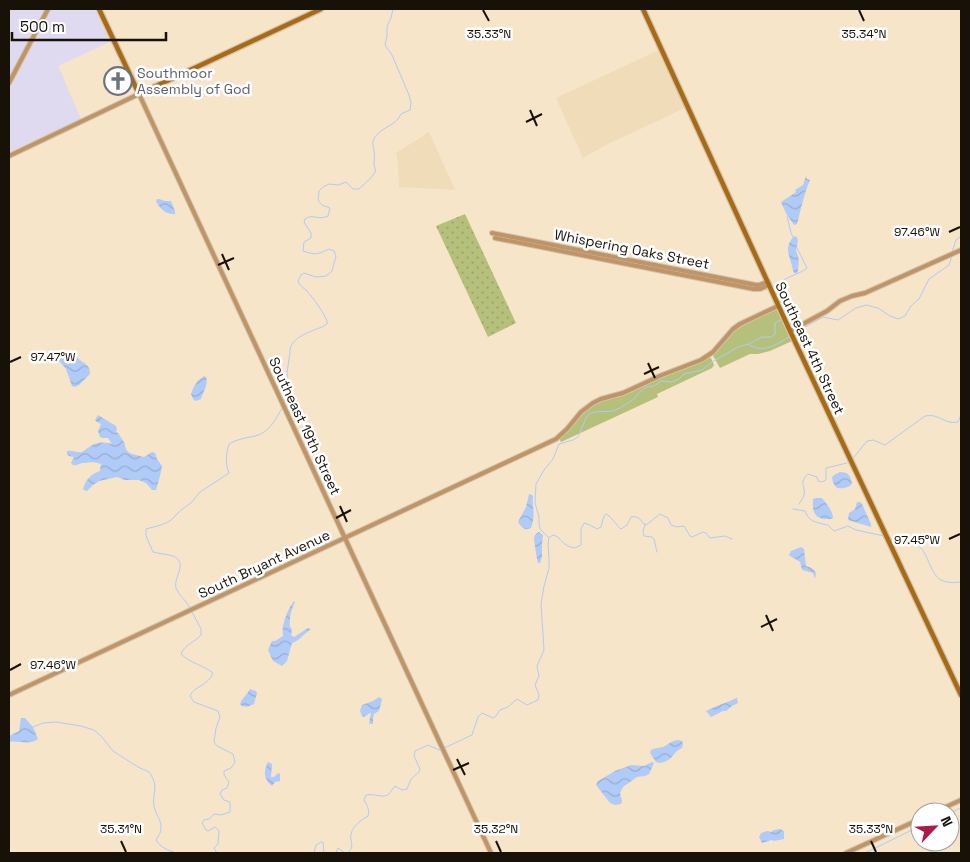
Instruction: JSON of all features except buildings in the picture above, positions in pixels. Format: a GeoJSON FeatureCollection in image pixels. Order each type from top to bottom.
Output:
{"type":"FeatureCollection","features":[{"type":"Feature","properties":{"kind":"main road","name":"Southeast 19th Street"},"geometry":{"type":"LineString","coordinates":[[99,9],[139,94]]}},
{"type":"Feature","properties":{"kind":"main road"},"geometry":{"type":"LineString","coordinates":[[139,94],[321,9]]}},
{"type":"Feature","properties":{"kind":"main road","name":"Southeast 4th Street"},"geometry":{"type":"LineString","coordinates":[[643,9],[778,306],[961,695]]}},
{"type":"Feature","properties":{"kind":"street"},"geometry":{"type":"LineString","coordinates":[[9,82],[48,9]]}},
{"type":"Feature","properties":{"kind":"street"},"geometry":{"type":"LineString","coordinates":[[9,156],[139,94]]}},
{"type":"Feature","properties":{"kind":"street","name":"Southeast 19th Street"},"geometry":{"type":"LineString","coordinates":[[139,94],[491,853]]}},
{"type":"Feature","properties":{"kind":"street","name":"Whispering Oaks Street"},"geometry":{"type":"LineString","coordinates":[[492,233],[756,285],[768,283]]}},
{"type":"Feature","properties":{"kind":"street","name":"Whispering Oaks Street"},"geometry":{"type":"LineString","coordinates":[[495,238],[754,289],[768,283]]}},
{"type":"Feature","properties":{"kind":"street"},"geometry":{"type":"LineString","coordinates":[[790,331],[852,296],[865,293],[960,251]]}},
{"type":"Feature","properties":{"kind":"street","name":"South Bryant Avenue"},"geometry":{"type":"LineString","coordinates":[[9,696],[556,439],[565,432],[578,415],[588,406],[601,399],[623,393],[701,360],[713,352],[740,324],[778,306]]}},
{"type":"Feature","properties":{"kind":"street"},"geometry":{"type":"LineString","coordinates":[[846,853],[910,824]]}},
{"type":"Feature","properties":{"kind":"shaded area"},"geometry":{"type":"Polygon","coordinates":[[[9,9],[95,9],[110,42],[58,66],[81,119],[9,152],[9,9]]]}},
{"type":"Feature","properties":{"kind":"shaded area"},"geometry":{"type":"Polygon","coordinates":[[[659,50],[685,108],[606,145],[583,158],[556,98],[659,50]]]}},
{"type":"Feature","properties":{"kind":"shaded area"},"geometry":{"type":"Polygon","coordinates":[[[429,132],[455,190],[399,187],[396,153],[429,132]]]}},
{"type":"Feature","properties":{"kind":"green space"},"geometry":{"type":"Polygon","coordinates":[[[465,214],[516,323],[488,337],[436,226],[465,214]]]}},
{"type":"Feature","properties":{"kind":"green space"},"geometry":{"type":"Polygon","coordinates":[[[775,309],[792,341],[770,351],[750,354],[720,368],[712,354],[739,326],[775,309]]]}},
{"type":"Feature","properties":{"kind":"green space"},"geometry":{"type":"Polygon","coordinates":[[[708,357],[711,358],[714,365],[712,368],[657,394],[658,397],[561,442],[559,438],[579,416],[595,403],[708,357]]]}},
{"type":"Feature","properties":{"kind":"water"},"geometry":{"type":"Polygon","coordinates":[[[806,176],[810,180],[797,224],[794,225],[781,202],[803,185],[806,176]]]}},
{"type":"Feature","properties":{"kind":"water"},"geometry":{"type":"Polygon","coordinates":[[[157,199],[171,201],[175,214],[163,210],[157,204],[157,199]]]}},
{"type":"Feature","properties":{"kind":"water"},"geometry":{"type":"Polygon","coordinates":[[[794,236],[797,237],[798,241],[796,250],[799,260],[797,274],[794,273],[788,252],[789,245],[794,236]]]}},
{"type":"Feature","properties":{"kind":"water"},"geometry":{"type":"Polygon","coordinates":[[[53,350],[71,358],[75,356],[87,366],[90,374],[79,385],[72,386],[66,369],[55,356],[53,350]]]}},
{"type":"Feature","properties":{"kind":"water"},"geometry":{"type":"Polygon","coordinates":[[[204,376],[207,380],[206,385],[201,399],[196,401],[191,394],[196,384],[204,376]]]}},
{"type":"Feature","properties":{"kind":"water"},"geometry":{"type":"Polygon","coordinates":[[[98,415],[116,426],[116,432],[124,442],[128,452],[144,457],[152,452],[155,453],[162,466],[156,490],[152,490],[146,483],[139,480],[125,480],[117,477],[99,481],[87,491],[83,489],[89,477],[100,471],[101,464],[91,462],[73,465],[71,463],[74,457],[69,456],[67,451],[82,452],[99,443],[112,444],[108,438],[100,437],[98,431],[101,424],[95,420],[98,415]]]}},
{"type":"Feature","properties":{"kind":"water"},"geometry":{"type":"Polygon","coordinates":[[[840,472],[847,473],[852,483],[850,486],[836,487],[832,477],[840,472]]]}},
{"type":"Feature","properties":{"kind":"water"},"geometry":{"type":"Polygon","coordinates":[[[529,494],[533,496],[534,515],[531,528],[525,529],[518,522],[526,507],[529,494]]]}},
{"type":"Feature","properties":{"kind":"water"},"geometry":{"type":"Polygon","coordinates":[[[822,498],[829,507],[832,519],[816,515],[813,499],[822,498]]]}},
{"type":"Feature","properties":{"kind":"water"},"geometry":{"type":"Polygon","coordinates":[[[857,502],[862,504],[871,527],[848,520],[849,513],[855,509],[857,502]]]}},
{"type":"Feature","properties":{"kind":"water"},"geometry":{"type":"Polygon","coordinates":[[[539,532],[543,535],[542,557],[540,563],[538,563],[534,538],[539,532]]]}},
{"type":"Feature","properties":{"kind":"water"},"geometry":{"type":"Polygon","coordinates":[[[801,547],[804,549],[806,566],[812,568],[816,573],[815,579],[813,573],[802,570],[800,562],[789,555],[791,551],[801,547]]]}},
{"type":"Feature","properties":{"kind":"water"},"geometry":{"type":"Polygon","coordinates":[[[294,601],[290,620],[291,635],[294,637],[308,628],[311,629],[292,643],[287,661],[282,666],[273,661],[268,650],[272,641],[283,636],[285,618],[294,601]]]}},
{"type":"Feature","properties":{"kind":"water"},"geometry":{"type":"Polygon","coordinates":[[[250,689],[257,693],[254,704],[247,707],[242,706],[240,704],[250,689]]]}},
{"type":"Feature","properties":{"kind":"water"},"geometry":{"type":"Polygon","coordinates":[[[379,697],[382,699],[379,711],[374,714],[373,724],[370,724],[371,713],[364,717],[362,716],[360,711],[362,705],[379,697]]]}},
{"type":"Feature","properties":{"kind":"water"},"geometry":{"type":"Polygon","coordinates":[[[738,697],[738,703],[726,711],[711,717],[706,711],[730,701],[738,697]]]}},
{"type":"Feature","properties":{"kind":"water"},"geometry":{"type":"Polygon","coordinates":[[[21,718],[25,718],[33,727],[38,739],[31,742],[9,742],[9,736],[19,731],[21,718]]]}},
{"type":"Feature","properties":{"kind":"water"},"geometry":{"type":"Polygon","coordinates":[[[678,740],[682,741],[682,748],[668,760],[660,763],[656,762],[650,753],[651,750],[678,740]]]}},
{"type":"Feature","properties":{"kind":"water"},"geometry":{"type":"Polygon","coordinates":[[[268,762],[272,764],[271,777],[278,773],[280,774],[280,781],[275,782],[272,786],[267,781],[265,775],[268,762]]]}},
{"type":"Feature","properties":{"kind":"water"},"geometry":{"type":"Polygon","coordinates":[[[652,762],[654,763],[649,774],[637,777],[623,787],[620,793],[621,804],[615,805],[610,803],[596,785],[598,781],[615,771],[631,765],[644,766],[652,762]]]}},
{"type":"Feature","properties":{"kind":"water"},"geometry":{"type":"Polygon","coordinates":[[[780,829],[784,831],[784,839],[762,843],[759,837],[761,833],[780,829]]]}},
{"type":"Feature","properties":{"kind":"waterway"},"geometry":{"type":"LineString","coordinates":[[284,405],[289,397],[287,373],[293,342],[302,335],[327,324],[318,305],[298,281],[304,273],[316,277],[326,276],[332,271],[336,256],[334,251],[329,249],[316,254],[303,251],[304,242],[311,238],[311,233],[304,222],[305,219],[308,217],[321,218],[328,216],[330,208],[322,205],[318,200],[319,191],[323,187],[329,184],[338,185],[346,182],[353,189],[359,189],[370,179],[375,171],[373,144],[375,136],[395,122],[401,114],[410,110],[409,95],[392,55],[385,45],[387,26],[393,9]]}},
{"type":"Feature","properties":{"kind":"waterway"},"geometry":{"type":"LineString","coordinates":[[787,216],[793,237]]}},
{"type":"Feature","properties":{"kind":"waterway"},"geometry":{"type":"LineString","coordinates":[[952,252],[956,240],[961,236]]}},
{"type":"Feature","properties":{"kind":"waterway"},"geometry":{"type":"LineString","coordinates":[[787,317],[789,317],[789,312],[779,285],[783,280],[807,268],[796,246]]}},
{"type":"Feature","properties":{"kind":"waterway"},"geometry":{"type":"LineString","coordinates":[[795,334],[823,317],[838,320],[856,308],[866,305],[878,308],[898,319],[901,318],[905,316],[911,306],[919,299],[929,279],[949,265],[952,256]]}},
{"type":"Feature","properties":{"kind":"waterway"},"geometry":{"type":"LineString","coordinates":[[749,344],[762,337],[771,337],[775,334],[775,323],[781,320]]}},
{"type":"Feature","properties":{"kind":"waterway"},"geometry":{"type":"LineString","coordinates":[[548,537],[540,529],[535,503],[536,484],[553,459],[559,444],[578,437],[589,414],[613,411],[620,408],[634,399],[646,387],[654,386],[661,381],[672,382],[684,374],[702,370],[738,347],[748,344],[764,348],[789,337]]}},
{"type":"Feature","properties":{"kind":"waterway"},"geometry":{"type":"LineString","coordinates":[[190,608],[176,588],[180,562],[173,556],[153,552],[146,536],[146,529],[170,521],[191,503],[200,492],[229,473],[226,458],[229,444],[264,432],[272,425],[282,408]]}},
{"type":"Feature","properties":{"kind":"waterway"},"geometry":{"type":"LineString","coordinates":[[854,457],[867,441],[873,440],[885,445],[925,416],[935,416],[949,422],[958,422],[961,415]]}},
{"type":"Feature","properties":{"kind":"waterway"},"geometry":{"type":"LineString","coordinates":[[799,504],[804,495],[803,480],[808,474],[817,477],[818,481],[822,482],[826,480],[826,468],[847,463]]}},
{"type":"Feature","properties":{"kind":"waterway"},"geometry":{"type":"LineString","coordinates":[[793,509],[805,511],[810,519],[828,525],[834,531],[848,526],[856,530],[884,536]]}},
{"type":"Feature","properties":{"kind":"waterway"},"geometry":{"type":"LineString","coordinates":[[550,537],[556,536],[570,547],[575,548],[581,545],[581,529],[584,523],[597,529],[601,527],[606,514],[621,529],[627,525],[631,517],[639,518],[646,525],[660,514],[668,518],[671,525],[677,527],[684,526],[692,537],[703,532],[710,538],[725,536],[732,539]]}},
{"type":"Feature","properties":{"kind":"waterway"},"geometry":{"type":"LineString","coordinates":[[645,524],[644,536],[654,539],[657,552]]}},
{"type":"Feature","properties":{"kind":"waterway"},"geometry":{"type":"LineString","coordinates":[[348,853],[352,848],[352,831],[368,816],[368,809],[364,800],[366,795],[387,795],[395,786],[402,790],[407,789],[411,779],[420,769],[414,756],[415,751],[428,745],[439,750],[472,735],[478,717],[482,713],[493,718],[500,710],[508,707],[517,699],[527,705],[538,700],[539,695],[535,685],[539,676],[537,666],[544,650],[541,604],[549,568],[549,537]]}},
{"type":"Feature","properties":{"kind":"waterway"},"geometry":{"type":"LineString","coordinates":[[890,538],[905,543],[917,543],[938,578],[947,582],[961,582]]}},
{"type":"Feature","properties":{"kind":"waterway"},"geometry":{"type":"LineString","coordinates":[[192,612],[201,629],[201,635],[185,648],[181,654],[188,660],[213,673],[208,681],[190,696],[194,702],[218,711],[220,717],[214,742],[217,746],[233,754],[235,762],[231,768],[224,771],[224,775],[229,782],[227,788],[222,790],[220,794],[224,800],[230,802],[230,812],[221,815],[214,814],[202,823],[208,831],[215,827],[219,831],[218,844],[214,848],[217,853]]}},
{"type":"Feature","properties":{"kind":"waterway"},"geometry":{"type":"LineString","coordinates":[[33,727],[43,723],[56,722],[94,730],[113,751],[149,772],[154,782],[154,804],[161,826],[156,840],[162,847],[176,853]]}},
{"type":"Feature","properties":{"kind":"waterway"},"geometry":{"type":"LineString","coordinates":[[865,853],[910,831]]}},
{"type":"Feature","properties":{"kind":"waterway"},"geometry":{"type":"LineString","coordinates":[[314,853],[316,845],[321,842],[323,842],[324,853]]}},
{"type":"Feature","properties":{"kind":"waterway"},"geometry":{"type":"LineString","coordinates":[[336,853],[338,848],[345,853]]}},
{"type":"Feature","properties":{"kind":"place","name":"Southmoor Assembly of God"},"geometry":{"type":"Point","coordinates":[118,81]}}]}
